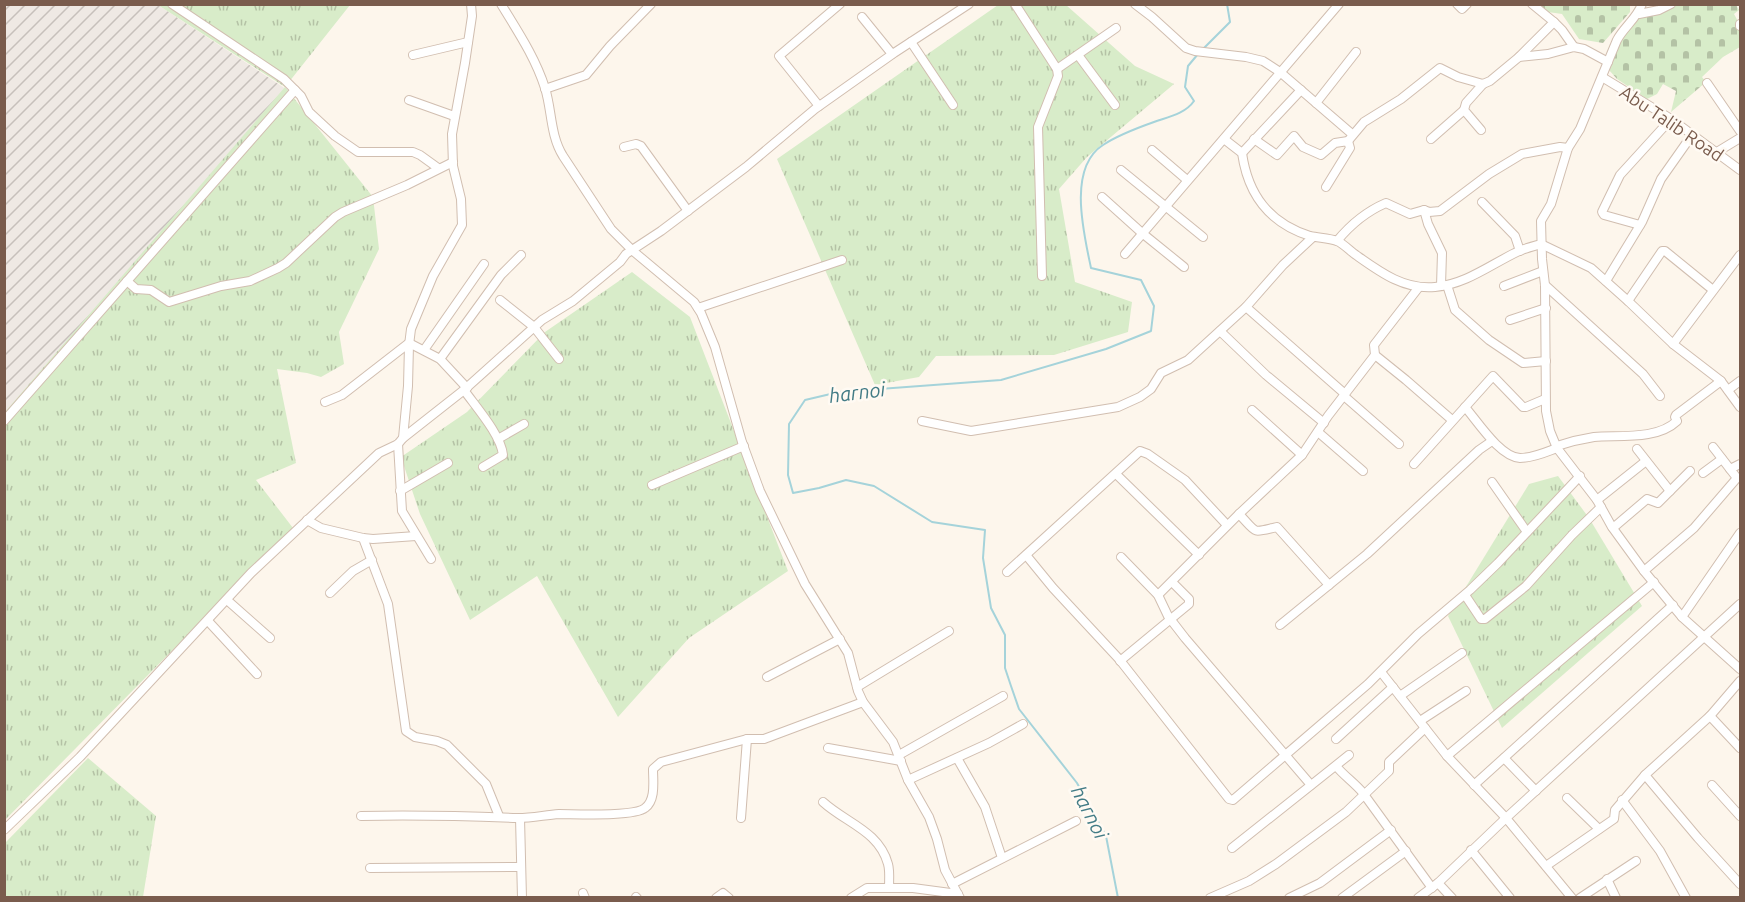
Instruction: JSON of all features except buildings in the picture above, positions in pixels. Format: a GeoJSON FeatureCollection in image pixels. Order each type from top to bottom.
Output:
{"type":"FeatureCollection","features":[{"type":"Feature","properties":{"kind":"street"},"geometry":{"type":"LineString","coordinates":[[172,4],[284,79],[301,96],[309,112],[334,136],[358,153],[413,152],[438,168]]}},
{"type":"Feature","properties":{"kind":"street"},"geometry":{"type":"LineString","coordinates":[[431,560],[402,512],[400,441],[408,386],[409,343],[416,315],[424,294],[462,225],[461,199],[453,162],[452,135],[468,42],[471,4]]}},
{"type":"Feature","properties":{"kind":"street"},"geometry":{"type":"LineString","coordinates":[[501,4],[529,49],[545,89],[557,147],[611,229],[698,308],[715,347],[744,446],[760,491],[804,584],[848,653],[863,702],[893,742],[908,780],[929,817],[945,870],[959,896]]}},
{"type":"Feature","properties":{"kind":"street"},"geometry":{"type":"LineString","coordinates":[[545,89],[586,75],[610,46],[651,4]]}},
{"type":"Feature","properties":{"kind":"street"},"geometry":{"type":"LineString","coordinates":[[819,106],[779,56],[840,4]]}},
{"type":"Feature","properties":{"kind":"street"},"geometry":{"type":"LineString","coordinates":[[4,830],[80,757],[251,573],[379,453],[400,441],[466,389],[534,327],[573,301],[620,262],[626,254],[746,167],[819,106],[891,54],[969,4]]}},
{"type":"Feature","properties":{"kind":"street"},"geometry":{"type":"LineString","coordinates":[[1015,4],[1057,69],[1058,76],[1038,127],[1042,276]]}},
{"type":"Feature","properties":{"kind":"street"},"geometry":{"type":"LineString","coordinates":[[1135,4],[1186,48],[1263,61],[1280,72],[1316,103],[1350,137],[1350,148],[1326,187]]}},
{"type":"Feature","properties":{"kind":"street"},"geometry":{"type":"LineString","coordinates":[[1125,254],[1339,4]]}},
{"type":"Feature","properties":{"kind":"street"},"geometry":{"type":"LineString","coordinates":[[1457,4],[1462,9],[1467,4]]}},
{"type":"Feature","properties":{"kind":"street"},"geometry":{"type":"LineString","coordinates":[[1532,4],[1562,30],[1574,47]]}},
{"type":"Feature","properties":{"kind":"street"},"geometry":{"type":"LineString","coordinates":[[1642,4],[1639,14],[1623,29],[1580,129],[1568,148],[1551,204],[1541,222],[1546,308],[1545,399],[1550,431],[1557,447],[1599,503],[1613,528],[1644,571],[1682,617],[1740,669]]}},
{"type":"Feature","properties":{"kind":"street"},"geometry":{"type":"LineString","coordinates":[[1639,14],[1659,10],[1671,4]]}},
{"type":"Feature","properties":{"kind":"street"},"geometry":{"type":"LineString","coordinates":[[862,17],[891,54]]}},
{"type":"Feature","properties":{"kind":"street"},"geometry":{"type":"LineString","coordinates":[[1431,139],[1464,110],[1466,103],[1483,84],[1490,81],[1519,57],[1554,22]]}},
{"type":"Feature","properties":{"kind":"street"},"geometry":{"type":"LineString","coordinates":[[1057,69],[1116,28]]}},
{"type":"Feature","properties":{"kind":"street"},"geometry":{"type":"LineString","coordinates":[[413,55],[468,42]]}},
{"type":"Feature","properties":{"kind":"street"},"geometry":{"type":"LineString","coordinates":[[911,42],[953,105]]}},
{"type":"Feature","properties":{"kind":"street"},"geometry":{"type":"LineString","coordinates":[[1519,57],[1548,54],[1574,47],[1584,49],[1608,62]]}},
{"type":"Feature","properties":{"kind":"street"},"geometry":{"type":"LineString","coordinates":[[1316,103],[1356,52]]}},
{"type":"Feature","properties":{"kind":"street"},"geometry":{"type":"LineString","coordinates":[[1078,55],[1115,105]]}},
{"type":"Feature","properties":{"kind":"street"},"geometry":{"type":"LineString","coordinates":[[1254,139],[1277,155],[1294,136],[1303,147],[1322,155],[1335,143],[1350,137],[1364,122],[1401,99],[1440,68],[1458,77],[1483,84]]}},
{"type":"Feature","properties":{"kind":"street","name":"Abu Talib Road"},"geometry":{"type":"LineString","coordinates":[[1602,77],[1671,119],[1740,170]]}},
{"type":"Feature","properties":{"kind":"street"},"geometry":{"type":"LineString","coordinates":[[1707,83],[1740,131]]}},
{"type":"Feature","properties":{"kind":"street"},"geometry":{"type":"LineString","coordinates":[[4,422],[295,90]]}},
{"type":"Feature","properties":{"kind":"street"},"geometry":{"type":"LineString","coordinates":[[1242,153],[1300,90]]}},
{"type":"Feature","properties":{"kind":"street"},"geometry":{"type":"LineString","coordinates":[[409,100],[454,116]]}},
{"type":"Feature","properties":{"kind":"street"},"geometry":{"type":"LineString","coordinates":[[1464,110],[1481,130]]}},
{"type":"Feature","properties":{"kind":"street"},"geometry":{"type":"LineString","coordinates":[[1640,225],[1604,215],[1602,212],[1620,175],[1671,119]]}},
{"type":"Feature","properties":{"kind":"street"},"geometry":{"type":"LineString","coordinates":[[1606,281],[1640,225],[1661,179],[1692,135]]}},
{"type":"Feature","properties":{"kind":"street"},"geometry":{"type":"LineString","coordinates":[[1717,152],[1740,138]]}},
{"type":"Feature","properties":{"kind":"street"},"geometry":{"type":"LineString","coordinates":[[1224,139],[1242,153],[1245,174],[1252,192],[1269,214],[1292,230],[1313,237],[1337,241],[1387,276],[1419,287],[1444,286],[1485,270],[1520,251],[1541,244],[1591,268],[1673,344],[1720,381],[1740,407]]}},
{"type":"Feature","properties":{"kind":"street"},"geometry":{"type":"LineString","coordinates":[[624,147],[636,144],[641,146],[688,211]]}},
{"type":"Feature","properties":{"kind":"street"},"geometry":{"type":"LineString","coordinates":[[1337,241],[1355,221],[1386,203],[1410,214],[1424,210],[1440,211],[1482,179],[1522,154],[1560,147],[1568,148]]}},
{"type":"Feature","properties":{"kind":"street"},"geometry":{"type":"LineString","coordinates":[[1152,150],[1187,180]]}},
{"type":"Feature","properties":{"kind":"street"},"geometry":{"type":"LineString","coordinates":[[127,281],[136,289],[151,290],[169,302],[221,286],[250,281],[286,264],[343,212],[407,185],[453,162]]}},
{"type":"Feature","properties":{"kind":"street"},"geometry":{"type":"LineString","coordinates":[[1120,170],[1203,237]]}},
{"type":"Feature","properties":{"kind":"street"},"geometry":{"type":"LineString","coordinates":[[1102,197],[1184,267]]}},
{"type":"Feature","properties":{"kind":"street"},"geometry":{"type":"LineString","coordinates":[[1482,202],[1515,236],[1520,251]]}},
{"type":"Feature","properties":{"kind":"street"},"geometry":{"type":"LineString","coordinates":[[1424,210],[1442,253],[1444,286],[1455,310],[1489,340],[1523,363],[1546,361]]}},
{"type":"Feature","properties":{"kind":"street"},"geometry":{"type":"LineString","coordinates":[[922,421],[970,431],[1118,407],[1151,389],[1161,374],[1188,360],[1246,307],[1283,265],[1313,237]]}},
{"type":"Feature","properties":{"kind":"street"},"geometry":{"type":"LineString","coordinates":[[1628,301],[1662,251],[1665,251],[1713,290]]}},
{"type":"Feature","properties":{"kind":"street"},"geometry":{"type":"LineString","coordinates":[[440,359],[501,275],[521,255]]}},
{"type":"Feature","properties":{"kind":"street"},"geometry":{"type":"LineString","coordinates":[[1673,344],[1740,255]]}},
{"type":"Feature","properties":{"kind":"street"},"geometry":{"type":"LineString","coordinates":[[698,308],[842,260]]}},
{"type":"Feature","properties":{"kind":"street"},"geometry":{"type":"LineString","coordinates":[[424,350],[484,264]]}},
{"type":"Feature","properties":{"kind":"street"},"geometry":{"type":"LineString","coordinates":[[1504,286],[1543,271]]}},
{"type":"Feature","properties":{"kind":"street"},"geometry":{"type":"LineString","coordinates":[[1545,285],[1642,374],[1660,396]]}},
{"type":"Feature","properties":{"kind":"street"},"geometry":{"type":"LineString","coordinates":[[1158,596],[1227,525],[1302,455],[1344,395],[1375,356],[1374,345],[1419,287]]}},
{"type":"Feature","properties":{"kind":"street"},"geometry":{"type":"LineString","coordinates":[[500,300],[534,327],[559,359]]}},
{"type":"Feature","properties":{"kind":"street"},"geometry":{"type":"LineString","coordinates":[[1246,307],[1398,444]]}},
{"type":"Feature","properties":{"kind":"street"},"geometry":{"type":"LineString","coordinates":[[1510,320],[1546,308]]}},
{"type":"Feature","properties":{"kind":"street"},"geometry":{"type":"LineString","coordinates":[[1220,331],[1266,375],[1324,423]]}},
{"type":"Feature","properties":{"kind":"street"},"geometry":{"type":"LineString","coordinates":[[409,343],[440,359],[466,389],[498,440],[503,454],[483,467]]}},
{"type":"Feature","properties":{"kind":"street"},"geometry":{"type":"LineString","coordinates":[[325,402],[342,395],[409,343]]}},
{"type":"Feature","properties":{"kind":"street"},"geometry":{"type":"LineString","coordinates":[[1375,356],[1452,420]]}},
{"type":"Feature","properties":{"kind":"street"},"geometry":{"type":"LineString","coordinates":[[1414,464],[1493,376],[1523,407],[1545,399]]}},
{"type":"Feature","properties":{"kind":"street"},"geometry":{"type":"LineString","coordinates":[[1465,407],[1499,448],[1518,458],[1536,456],[1580,439],[1659,432],[1677,422],[1676,415],[1720,381]]}},
{"type":"Feature","properties":{"kind":"street"},"geometry":{"type":"LineString","coordinates":[[1728,390],[1740,381]]}},
{"type":"Feature","properties":{"kind":"street"},"geometry":{"type":"LineString","coordinates":[[1252,410],[1302,455]]}},
{"type":"Feature","properties":{"kind":"street"},"geometry":{"type":"LineString","coordinates":[[498,440],[524,424]]}},
{"type":"Feature","properties":{"kind":"street"},"geometry":{"type":"LineString","coordinates":[[1318,432],[1363,471]]}},
{"type":"Feature","properties":{"kind":"street"},"geometry":{"type":"LineString","coordinates":[[1280,625],[1402,523],[1479,450],[1492,441]]}},
{"type":"Feature","properties":{"kind":"street"},"geometry":{"type":"LineString","coordinates":[[652,485],[744,446]]}},
{"type":"Feature","properties":{"kind":"street"},"geometry":{"type":"LineString","coordinates":[[1644,571],[1694,528],[1737,478],[1713,447]]}},
{"type":"Feature","properties":{"kind":"street"},"geometry":{"type":"LineString","coordinates":[[1637,449],[1670,491]]}},
{"type":"Feature","properties":{"kind":"street"},"geometry":{"type":"LineString","coordinates":[[1007,572],[1140,451],[1185,480],[1227,525]]}},
{"type":"Feature","properties":{"kind":"street"},"geometry":{"type":"LineString","coordinates":[[1703,473],[1722,459]]}},
{"type":"Feature","properties":{"kind":"street"},"geometry":{"type":"LineString","coordinates":[[1465,595],[1481,619],[1485,619],[1527,586],[1599,503],[1646,461]]}},
{"type":"Feature","properties":{"kind":"street"},"geometry":{"type":"LineString","coordinates":[[400,491],[448,463]]}},
{"type":"Feature","properties":{"kind":"street"},"geometry":{"type":"LineString","coordinates":[[1730,469],[1740,464]]}},
{"type":"Feature","properties":{"kind":"street"},"geometry":{"type":"LineString","coordinates":[[1613,528],[1647,499],[1658,503],[1690,471]]}},
{"type":"Feature","properties":{"kind":"street"},"geometry":{"type":"LineString","coordinates":[[1116,474],[1199,555]]}},
{"type":"Feature","properties":{"kind":"street"},"geometry":{"type":"LineString","coordinates":[[1026,555],[1120,661],[1229,799],[1233,800],[1381,672],[1418,634],[1465,595],[1580,476]]}},
{"type":"Feature","properties":{"kind":"street"},"geometry":{"type":"LineString","coordinates":[[1492,482],[1527,532]]}},
{"type":"Feature","properties":{"kind":"street"},"geometry":{"type":"LineString","coordinates":[[1239,514],[1261,533],[1278,527],[1329,585]]}},
{"type":"Feature","properties":{"kind":"street"},"geometry":{"type":"LineString","coordinates":[[307,520],[321,528],[363,538],[416,536]]}},
{"type":"Feature","properties":{"kind":"street"},"geometry":{"type":"LineString","coordinates":[[1682,617],[1740,533]]}},
{"type":"Feature","properties":{"kind":"street"},"geometry":{"type":"LineString","coordinates":[[363,538],[388,604],[406,731],[415,737],[447,745],[486,784],[499,816]]}},
{"type":"Feature","properties":{"kind":"street"},"geometry":{"type":"LineString","coordinates":[[1121,557],[1158,596],[1171,620],[1311,785]]}},
{"type":"Feature","properties":{"kind":"street"},"geometry":{"type":"LineString","coordinates":[[330,593],[353,571],[372,560]]}},
{"type":"Feature","properties":{"kind":"street"},"geometry":{"type":"LineString","coordinates":[[1120,661],[1189,604],[1189,599],[1173,582]]}},
{"type":"Feature","properties":{"kind":"street"},"geometry":{"type":"LineString","coordinates":[[1447,756],[1654,582]]}},
{"type":"Feature","properties":{"kind":"street"},"geometry":{"type":"LineString","coordinates":[[227,600],[270,638]]}},
{"type":"Feature","properties":{"kind":"street"},"geometry":{"type":"LineString","coordinates":[[1419,897],[1435,885],[1740,604]]}},
{"type":"Feature","properties":{"kind":"street"},"geometry":{"type":"LineString","coordinates":[[1474,785],[1673,605]]}},
{"type":"Feature","properties":{"kind":"street"},"geometry":{"type":"LineString","coordinates":[[208,621],[257,674]]}},
{"type":"Feature","properties":{"kind":"street"},"geometry":{"type":"LineString","coordinates":[[857,687],[949,631]]}},
{"type":"Feature","properties":{"kind":"street"},"geometry":{"type":"LineString","coordinates":[[767,677],[840,639]]}},
{"type":"Feature","properties":{"kind":"street"},"geometry":{"type":"LineString","coordinates":[[1400,696],[1462,653]]}},
{"type":"Feature","properties":{"kind":"street"},"geometry":{"type":"LineString","coordinates":[[1381,672],[1447,756],[1506,818],[1572,897]]}},
{"type":"Feature","properties":{"kind":"street"},"geometry":{"type":"LineString","coordinates":[[1546,866],[1614,819],[1615,810],[1622,800],[1710,716],[1740,681]]}},
{"type":"Feature","properties":{"kind":"street"},"geometry":{"type":"LineString","coordinates":[[1336,739],[1393,687]]}},
{"type":"Feature","properties":{"kind":"street"},"geometry":{"type":"LineString","coordinates":[[1210,897],[1250,881],[1346,812],[1389,771],[1389,762],[1422,724],[1466,691]]}},
{"type":"Feature","properties":{"kind":"street"},"geometry":{"type":"LineString","coordinates":[[828,748],[900,758],[1003,696]]}},
{"type":"Feature","properties":{"kind":"street"},"geometry":{"type":"LineString","coordinates":[[362,816],[520,818],[645,810],[652,798],[653,769],[661,762],[747,739],[764,739],[863,702]]}},
{"type":"Feature","properties":{"kind":"street"},"geometry":{"type":"LineString","coordinates":[[1710,716],[1740,748]]}},
{"type":"Feature","properties":{"kind":"street"},"geometry":{"type":"LineString","coordinates":[[908,780],[989,743],[1023,724]]}},
{"type":"Feature","properties":{"kind":"street"},"geometry":{"type":"LineString","coordinates":[[741,818],[747,739]]}},
{"type":"Feature","properties":{"kind":"street"},"geometry":{"type":"LineString","coordinates":[[1232,848],[1349,755]]}},
{"type":"Feature","properties":{"kind":"street"},"geometry":{"type":"LineString","coordinates":[[957,758],[986,807],[1002,858]]}},
{"type":"Feature","properties":{"kind":"street"},"geometry":{"type":"LineString","coordinates":[[1504,758],[1536,791]]}},
{"type":"Feature","properties":{"kind":"street"},"geometry":{"type":"LineString","coordinates":[[1336,766],[1364,793],[1406,851],[1435,885],[1452,897]]}},
{"type":"Feature","properties":{"kind":"street"},"geometry":{"type":"LineString","coordinates":[[1646,775],[1740,884]]}},
{"type":"Feature","properties":{"kind":"street"},"geometry":{"type":"LineString","coordinates":[[1712,785],[1740,816]]}},
{"type":"Feature","properties":{"kind":"street"},"geometry":{"type":"LineString","coordinates":[[1567,798],[1599,829]]}},
{"type":"Feature","properties":{"kind":"street"},"geometry":{"type":"LineString","coordinates":[[1622,800],[1660,851],[1686,897]]}},
{"type":"Feature","properties":{"kind":"street"},"geometry":{"type":"LineString","coordinates":[[823,802],[869,833],[888,865],[889,888]]}},
{"type":"Feature","properties":{"kind":"street"},"geometry":{"type":"LineString","coordinates":[[520,818],[522,897]]}},
{"type":"Feature","properties":{"kind":"street"},"geometry":{"type":"LineString","coordinates":[[952,884],[1076,821]]}},
{"type":"Feature","properties":{"kind":"street"},"geometry":{"type":"LineString","coordinates":[[1289,897],[1320,883],[1392,831]]}},
{"type":"Feature","properties":{"kind":"street"},"geometry":{"type":"LineString","coordinates":[[1471,850],[1510,897]]}},
{"type":"Feature","properties":{"kind":"street"},"geometry":{"type":"LineString","coordinates":[[1342,897],[1406,851]]}},
{"type":"Feature","properties":{"kind":"street"},"geometry":{"type":"LineString","coordinates":[[1580,897],[1636,861]]}},
{"type":"Feature","properties":{"kind":"street"},"geometry":{"type":"LineString","coordinates":[[370,868],[521,867]]}},
{"type":"Feature","properties":{"kind":"street"},"geometry":{"type":"LineString","coordinates":[[1607,879],[1616,897]]}},
{"type":"Feature","properties":{"kind":"street"},"geometry":{"type":"LineString","coordinates":[[850,897],[867,888],[914,888],[959,896]]}},
{"type":"Feature","properties":{"kind":"street"},"geometry":{"type":"LineString","coordinates":[[716,897],[723,893],[729,897]]}},
{"type":"Feature","properties":{"kind":"shaded area"},"geometry":{"type":"Polygon","coordinates":[[[5,5],[158,5],[289,91],[5,416],[5,5]]]}},
{"type":"Feature","properties":{"kind":"green space"},"geometry":{"type":"Polygon","coordinates":[[[158,5],[350,5],[285,87],[158,5]]]}},
{"type":"Feature","properties":{"kind":"green space"},"geometry":{"type":"Polygon","coordinates":[[[998,5],[1066,5],[1135,66],[1174,84],[1087,157],[1059,189],[1075,282],[1132,302],[1128,332],[1054,355],[936,356],[919,377],[875,385],[777,159],[998,5]]]}},
{"type":"Feature","properties":{"kind":"green space"},"geometry":{"type":"Polygon","coordinates":[[[1540,5],[1630,5],[1630,12],[1603,43],[1579,39],[1562,14],[1548,12],[1540,5]]]}},
{"type":"Feature","properties":{"kind":"green space"},"geometry":{"type":"Polygon","coordinates":[[[1664,5],[1736,5],[1739,10],[1734,14],[1740,25],[1740,47],[1723,57],[1702,77],[1706,82],[1671,112],[1676,91],[1663,84],[1657,94],[1647,99],[1617,79],[1609,70],[1611,55],[1636,18],[1664,5]]]}},
{"type":"Feature","properties":{"kind":"green space"},"geometry":{"type":"Polygon","coordinates":[[[285,87],[373,197],[379,249],[339,332],[344,364],[321,377],[277,369],[296,463],[256,480],[293,528],[5,820],[5,412],[285,87]]]}},
{"type":"Feature","properties":{"kind":"green space"},"geometry":{"type":"Polygon","coordinates":[[[632,272],[690,317],[788,571],[689,638],[618,717],[537,576],[470,620],[420,514],[401,457],[467,412],[545,332],[632,272]]]}},
{"type":"Feature","properties":{"kind":"green space"},"geometry":{"type":"Polygon","coordinates":[[[1558,476],[1589,518],[1642,606],[1502,728],[1448,616],[1529,484],[1558,476]]]}},
{"type":"Feature","properties":{"kind":"green space"},"geometry":{"type":"Polygon","coordinates":[[[88,758],[156,816],[143,897],[5,897],[5,843],[88,758]]]}},
{"type":"Feature","properties":{"kind":"waterway","name":"harnoi"},"geometry":{"type":"LineString","coordinates":[[1202,50],[1230,22],[1227,4]]}},
{"type":"Feature","properties":{"kind":"waterway","name":"harnoi"},"geometry":{"type":"LineString","coordinates":[[1118,898],[1106,836],[1077,783],[1019,709],[1005,668],[1005,635],[991,608],[983,558],[985,530],[932,522],[874,486],[846,480],[793,493],[788,475],[789,424],[805,400],[839,392],[1001,380],[1106,349],[1151,331],[1154,306],[1141,280],[1091,268],[1082,220],[1082,185],[1085,169],[1092,155],[1103,145],[1128,132],[1176,114],[1186,109],[1194,101],[1185,87],[1188,66],[1198,54]]}}]}
